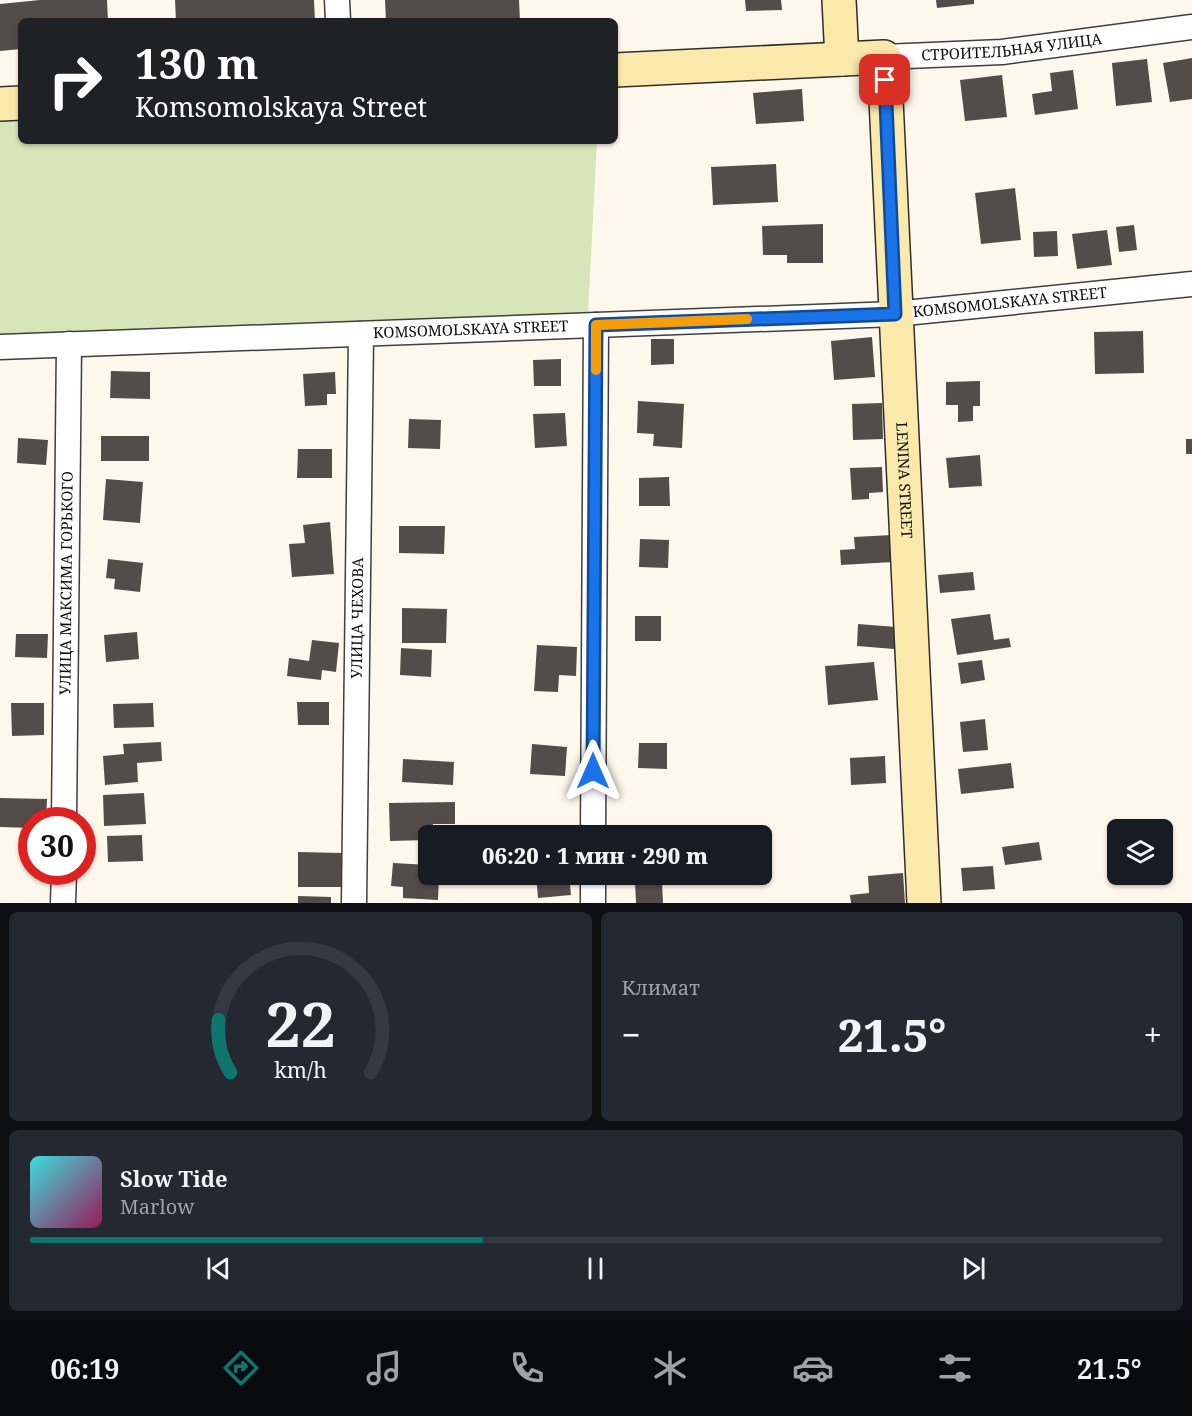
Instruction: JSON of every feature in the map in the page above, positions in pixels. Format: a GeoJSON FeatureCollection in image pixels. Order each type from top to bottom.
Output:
{"type":"FeatureCollection","features":[{"type":"Feature","properties":{"kind":"street"},"geometry":{"type":"LineString","coordinates":[[337,0],[338,18]]}},
{"type":"Feature","properties":{"kind":"street"},"geometry":{"type":"LineString","coordinates":[[839,0],[842,59]]}},
{"type":"Feature","properties":{"kind":"street","name":"СТРОИТЕЛЬНАЯ УЛИЦА"},"geometry":{"type":"LineString","coordinates":[[618,70],[1002,51],[1192,27]]}},
{"type":"Feature","properties":{"kind":"street","name":"LENINA STREET"},"geometry":{"type":"LineString","coordinates":[[884,57],[924,903]]}},
{"type":"Feature","properties":{"kind":"street"},"geometry":{"type":"LineString","coordinates":[[0,104],[18,103]]}},
{"type":"Feature","properties":{"kind":"street","name":"KOMSOMOLSKAYA STREET"},"geometry":{"type":"LineString","coordinates":[[0,347],[895,314],[1192,284]]}},
{"type":"Feature","properties":{"kind":"street"},"geometry":{"type":"LineString","coordinates":[[593,825],[596,325]]}},
{"type":"Feature","properties":{"kind":"street","name":"УЛИЦА ЧЕХОВА"},"geometry":{"type":"LineString","coordinates":[[354,903],[361,334]]}},
{"type":"Feature","properties":{"kind":"street","name":"УЛИЦА МАКСИМА ГОРЬКОГО"},"geometry":{"type":"LineString","coordinates":[[64,807],[69,344]]}},
{"type":"Feature","properties":{"kind":"street"},"geometry":{"type":"LineString","coordinates":[[63,903],[64,885]]}},
{"type":"Feature","properties":{"kind":"street"},"geometry":{"type":"LineString","coordinates":[[593,885],[593,903]]}},
{"type":"Feature","properties":{"kind":"green space"},"geometry":{"type":"Polygon","coordinates":[[[0,118],[18,118],[18,144],[597,144],[588,314],[0,337],[0,118]]]}},
{"type":"Feature","properties":{"kind":"building"},"geometry":{"type":"Polygon","coordinates":[[[40,0],[107,0],[108,18],[18,18],[18,49],[0,51],[0,4],[40,0]]]}},
{"type":"Feature","properties":{"kind":"building"},"geometry":{"type":"Polygon","coordinates":[[[175,0],[314,0],[315,18],[176,18],[175,0]]]}},
{"type":"Feature","properties":{"kind":"building"},"geometry":{"type":"Polygon","coordinates":[[[385,0],[519,0],[520,18],[386,18],[385,0]]]}},
{"type":"Feature","properties":{"kind":"building"},"geometry":{"type":"Polygon","coordinates":[[[745,0],[781,0],[782,10],[746,11],[745,0]]]}},
{"type":"Feature","properties":{"kind":"building"},"geometry":{"type":"Polygon","coordinates":[[[936,0],[974,0],[974,4],[937,8],[936,0]]]}},
{"type":"Feature","properties":{"kind":"building"},"geometry":{"type":"Polygon","coordinates":[[[1192,58],[1192,99],[1170,102],[1163,63],[1192,58]]]}},
{"type":"Feature","properties":{"kind":"building"},"geometry":{"type":"Polygon","coordinates":[[[1147,59],[1152,102],[1116,106],[1112,63],[1147,59]]]}},
{"type":"Feature","properties":{"kind":"building"},"geometry":{"type":"Polygon","coordinates":[[[1073,70],[1078,109],[1035,115],[1032,94],[1052,91],[1050,73],[1073,70]]]}},
{"type":"Feature","properties":{"kind":"building"},"geometry":{"type":"Polygon","coordinates":[[[1002,75],[1007,117],[965,121],[960,80],[1002,75]]]}},
{"type":"Feature","properties":{"kind":"building"},"geometry":{"type":"Polygon","coordinates":[[[802,89],[804,121],[756,124],[753,93],[802,89]]]}},
{"type":"Feature","properties":{"kind":"building"},"geometry":{"type":"Polygon","coordinates":[[[776,164],[778,202],[713,205],[711,167],[776,164]]]}},
{"type":"Feature","properties":{"kind":"building"},"geometry":{"type":"Polygon","coordinates":[[[1015,188],[1021,240],[981,244],[975,193],[1015,188]]]}},
{"type":"Feature","properties":{"kind":"building"},"geometry":{"type":"Polygon","coordinates":[[[823,224],[823,263],[787,263],[787,255],[763,255],[762,226],[823,224]]]}},
{"type":"Feature","properties":{"kind":"building"},"geometry":{"type":"Polygon","coordinates":[[[1134,225],[1137,250],[1119,252],[1116,227],[1134,225]]]}},
{"type":"Feature","properties":{"kind":"building"},"geometry":{"type":"Polygon","coordinates":[[[1107,230],[1112,265],[1077,269],[1072,234],[1107,230]]]}},
{"type":"Feature","properties":{"kind":"building"},"geometry":{"type":"Polygon","coordinates":[[[1057,231],[1058,256],[1034,257],[1033,232],[1057,231]]]}},
{"type":"Feature","properties":{"kind":"building"},"geometry":{"type":"Polygon","coordinates":[[[1143,331],[1144,373],[1095,374],[1094,332],[1143,331]]]}},
{"type":"Feature","properties":{"kind":"building"},"geometry":{"type":"Polygon","coordinates":[[[872,337],[875,377],[834,380],[831,341],[872,337]]]}},
{"type":"Feature","properties":{"kind":"building"},"geometry":{"type":"Polygon","coordinates":[[[651,339],[674,339],[674,364],[651,365],[651,339]]]}},
{"type":"Feature","properties":{"kind":"building"},"geometry":{"type":"Polygon","coordinates":[[[561,359],[561,386],[534,386],[533,360],[561,359]]]}},
{"type":"Feature","properties":{"kind":"building"},"geometry":{"type":"Polygon","coordinates":[[[111,371],[150,372],[150,399],[110,398],[111,371]]]}},
{"type":"Feature","properties":{"kind":"building"},"geometry":{"type":"Polygon","coordinates":[[[335,372],[336,394],[327,394],[327,405],[305,406],[303,374],[335,372]]]}},
{"type":"Feature","properties":{"kind":"building"},"geometry":{"type":"Polygon","coordinates":[[[980,381],[980,406],[973,406],[973,421],[958,422],[958,405],[946,405],[946,382],[980,381]]]}},
{"type":"Feature","properties":{"kind":"building"},"geometry":{"type":"Polygon","coordinates":[[[638,401],[684,404],[682,448],[653,446],[654,434],[637,433],[638,401]]]}},
{"type":"Feature","properties":{"kind":"building"},"geometry":{"type":"Polygon","coordinates":[[[882,403],[883,439],[853,440],[852,404],[882,403]]]}},
{"type":"Feature","properties":{"kind":"building"},"geometry":{"type":"Polygon","coordinates":[[[565,413],[567,446],[535,448],[533,414],[565,413]]]}},
{"type":"Feature","properties":{"kind":"building"},"geometry":{"type":"Polygon","coordinates":[[[409,419],[441,420],[440,449],[408,448],[409,419]]]}},
{"type":"Feature","properties":{"kind":"building"},"geometry":{"type":"Polygon","coordinates":[[[101,436],[149,436],[149,461],[101,461],[101,436]]]}},
{"type":"Feature","properties":{"kind":"building"},"geometry":{"type":"Polygon","coordinates":[[[18,438],[48,440],[46,465],[17,463],[18,438]]]}},
{"type":"Feature","properties":{"kind":"building"},"geometry":{"type":"Polygon","coordinates":[[[1186,439],[1192,439],[1192,454],[1186,454],[1186,439]]]}},
{"type":"Feature","properties":{"kind":"building"},"geometry":{"type":"Polygon","coordinates":[[[298,449],[332,449],[332,478],[297,478],[298,449]]]}},
{"type":"Feature","properties":{"kind":"building"},"geometry":{"type":"Polygon","coordinates":[[[980,455],[982,486],[949,488],[946,458],[980,455]]]}},
{"type":"Feature","properties":{"kind":"building"},"geometry":{"type":"Polygon","coordinates":[[[882,467],[883,492],[869,493],[869,499],[852,500],[850,468],[882,467]]]}},
{"type":"Feature","properties":{"kind":"building"},"geometry":{"type":"Polygon","coordinates":[[[669,477],[670,506],[639,506],[639,478],[669,477]]]}},
{"type":"Feature","properties":{"kind":"building"},"geometry":{"type":"Polygon","coordinates":[[[106,479],[143,482],[140,523],[103,520],[106,479]]]}},
{"type":"Feature","properties":{"kind":"building"},"geometry":{"type":"Polygon","coordinates":[[[330,522],[334,574],[292,577],[289,544],[305,543],[303,525],[330,522]]]}},
{"type":"Feature","properties":{"kind":"building"},"geometry":{"type":"Polygon","coordinates":[[[399,526],[445,526],[444,554],[399,553],[399,526]]]}},
{"type":"Feature","properties":{"kind":"building"},"geometry":{"type":"Polygon","coordinates":[[[892,535],[893,562],[841,565],[840,550],[855,549],[854,537],[892,535]]]}},
{"type":"Feature","properties":{"kind":"building"},"geometry":{"type":"Polygon","coordinates":[[[640,539],[669,540],[668,568],[639,567],[640,539]]]}},
{"type":"Feature","properties":{"kind":"building"},"geometry":{"type":"Polygon","coordinates":[[[108,559],[143,563],[140,592],[114,589],[115,579],[106,578],[108,559]]]}},
{"type":"Feature","properties":{"kind":"building"},"geometry":{"type":"Polygon","coordinates":[[[973,572],[975,590],[940,593],[938,575],[973,572]]]}},
{"type":"Feature","properties":{"kind":"building"},"geometry":{"type":"Polygon","coordinates":[[[402,608],[447,609],[446,643],[402,643],[402,608]]]}},
{"type":"Feature","properties":{"kind":"building"},"geometry":{"type":"Polygon","coordinates":[[[990,614],[994,640],[1009,638],[1011,647],[957,655],[951,619],[990,614]]]}},
{"type":"Feature","properties":{"kind":"building"},"geometry":{"type":"Polygon","coordinates":[[[635,616],[661,616],[661,641],[635,641],[635,616]]]}},
{"type":"Feature","properties":{"kind":"building"},"geometry":{"type":"Polygon","coordinates":[[[858,624],[896,627],[894,649],[857,646],[858,624]]]}},
{"type":"Feature","properties":{"kind":"building"},"geometry":{"type":"Polygon","coordinates":[[[137,632],[139,659],[106,662],[104,635],[137,632]]]}},
{"type":"Feature","properties":{"kind":"building"},"geometry":{"type":"Polygon","coordinates":[[[16,634],[48,634],[47,658],[15,657],[16,634]]]}},
{"type":"Feature","properties":{"kind":"building"},"geometry":{"type":"Polygon","coordinates":[[[312,640],[339,643],[336,672],[322,670],[321,680],[287,676],[289,658],[309,661],[312,640]]]}},
{"type":"Feature","properties":{"kind":"building"},"geometry":{"type":"Polygon","coordinates":[[[537,645],[577,647],[576,676],[559,675],[558,692],[534,691],[537,645]]]}},
{"type":"Feature","properties":{"kind":"building"},"geometry":{"type":"Polygon","coordinates":[[[401,648],[432,650],[431,677],[400,675],[401,648]]]}},
{"type":"Feature","properties":{"kind":"building"},"geometry":{"type":"Polygon","coordinates":[[[982,660],[985,680],[961,684],[958,663],[982,660]]]}},
{"type":"Feature","properties":{"kind":"building"},"geometry":{"type":"Polygon","coordinates":[[[874,662],[878,700],[828,705],[825,666],[874,662]]]}},
{"type":"Feature","properties":{"kind":"building"},"geometry":{"type":"Polygon","coordinates":[[[297,702],[329,702],[329,725],[298,725],[297,702]]]}},
{"type":"Feature","properties":{"kind":"building"},"geometry":{"type":"Polygon","coordinates":[[[11,703],[44,703],[44,735],[12,736],[11,703]]]}},
{"type":"Feature","properties":{"kind":"building"},"geometry":{"type":"Polygon","coordinates":[[[153,703],[154,727],[114,728],[113,704],[153,703]]]}},
{"type":"Feature","properties":{"kind":"building"},"geometry":{"type":"Polygon","coordinates":[[[985,719],[988,750],[963,752],[960,722],[985,719]]]}},
{"type":"Feature","properties":{"kind":"building"},"geometry":{"type":"Polygon","coordinates":[[[161,742],[162,761],[137,763],[138,782],[105,785],[103,756],[124,754],[123,744],[161,742]]]}},
{"type":"Feature","properties":{"kind":"building"},"geometry":{"type":"Polygon","coordinates":[[[639,743],[667,743],[667,769],[638,768],[639,743]]]}},
{"type":"Feature","properties":{"kind":"building"},"geometry":{"type":"Polygon","coordinates":[[[532,744],[567,747],[565,776],[530,774],[532,744]]]}},
{"type":"Feature","properties":{"kind":"building"},"geometry":{"type":"Polygon","coordinates":[[[885,756],[886,783],[851,785],[850,758],[885,756]]]}},
{"type":"Feature","properties":{"kind":"building"},"geometry":{"type":"Polygon","coordinates":[[[403,759],[454,762],[453,785],[402,782],[403,759]]]}},
{"type":"Feature","properties":{"kind":"building"},"geometry":{"type":"Polygon","coordinates":[[[1011,763],[1014,788],[961,794],[958,769],[1011,763]]]}},
{"type":"Feature","properties":{"kind":"building"},"geometry":{"type":"Polygon","coordinates":[[[144,793],[146,824],[104,826],[103,795],[144,793]]]}},
{"type":"Feature","properties":{"kind":"building"},"geometry":{"type":"Polygon","coordinates":[[[0,798],[47,799],[47,807],[18,807],[18,828],[0,827],[0,798]]]}},
{"type":"Feature","properties":{"kind":"building"},"geometry":{"type":"Polygon","coordinates":[[[455,802],[455,824],[418,825],[418,840],[390,841],[389,803],[455,802]]]}},
{"type":"Feature","properties":{"kind":"building"},"geometry":{"type":"Polygon","coordinates":[[[142,835],[143,861],[108,862],[107,836],[142,835]]]}},
{"type":"Feature","properties":{"kind":"building"},"geometry":{"type":"Polygon","coordinates":[[[1039,842],[1042,860],[1005,865],[1002,847],[1039,842]]]}},
{"type":"Feature","properties":{"kind":"building"},"geometry":{"type":"Polygon","coordinates":[[[298,852],[343,853],[342,887],[298,887],[298,852]]]}},
{"type":"Feature","properties":{"kind":"building"},"geometry":{"type":"Polygon","coordinates":[[[393,863],[418,864],[418,885],[439,885],[438,900],[403,898],[403,887],[391,886],[393,863]]]}},
{"type":"Feature","properties":{"kind":"building"},"geometry":{"type":"Polygon","coordinates":[[[993,866],[995,889],[963,891],[961,868],[993,866]]]}},
{"type":"Feature","properties":{"kind":"building"},"geometry":{"type":"Polygon","coordinates":[[[903,873],[905,903],[851,903],[850,895],[869,893],[868,876],[903,873]]]}},
{"type":"Feature","properties":{"kind":"building"},"geometry":{"type":"Polygon","coordinates":[[[537,885],[570,885],[571,895],[538,898],[537,885]]]}},
{"type":"Feature","properties":{"kind":"building"},"geometry":{"type":"Polygon","coordinates":[[[635,885],[662,885],[663,903],[636,903],[635,885]]]}},
{"type":"Feature","properties":{"kind":"building"},"geometry":{"type":"Polygon","coordinates":[[[298,896],[331,897],[331,903],[298,903],[298,896]]]}},
{"type":"Feature","properties":{"kind":"slow traffic"},"geometry":{"type":"LineString","coordinates":[[596,370],[596,325],[747,319]]}},
{"type":"Feature","properties":{"kind":"route"},"geometry":{"type":"LineString","coordinates":[[593,771],[596,325],[895,314],[885,80]]}}]}
